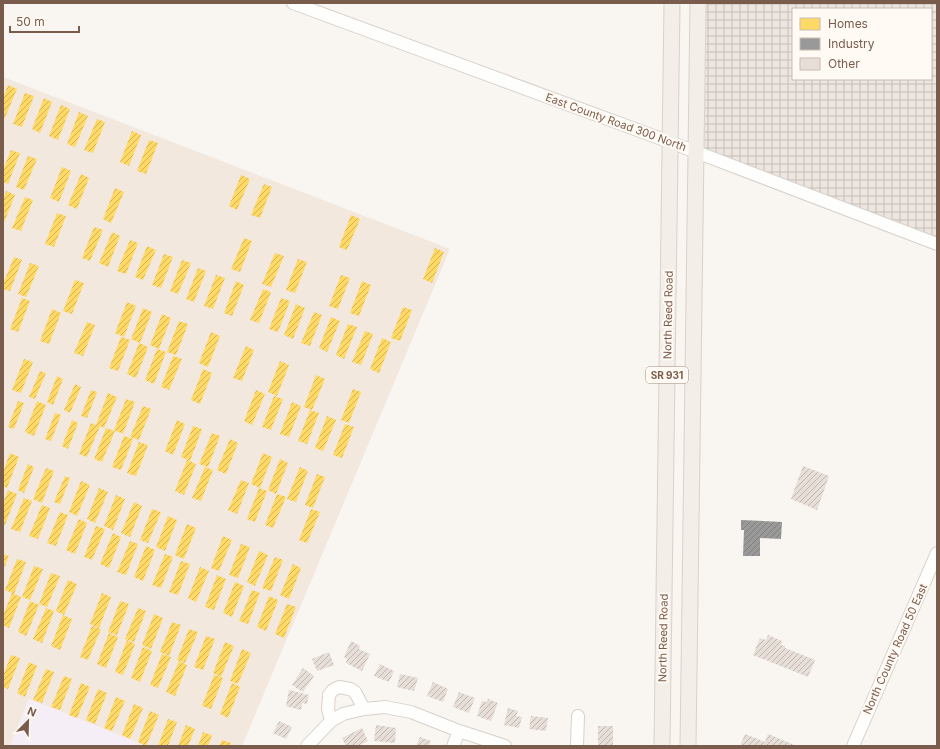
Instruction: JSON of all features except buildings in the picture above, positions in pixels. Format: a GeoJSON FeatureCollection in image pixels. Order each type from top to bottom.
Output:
{"type":"FeatureCollection","features":[{"type":"Feature","properties":{"kind":"main road","name":"North Reed Road"},"geometry":{"type":"LineString","coordinates":[[662,746],[672,3]]}},
{"type":"Feature","properties":{"kind":"main road","name":"SR 931"},"geometry":{"type":"LineString","coordinates":[[688,746],[698,3]]}},
{"type":"Feature","properties":{"kind":"street","name":"East County Road 300 North"},"geometry":{"type":"LineString","coordinates":[[293,3],[670,142],[937,244]]}},
{"type":"Feature","properties":{"kind":"street","name":"North County Road 50 East"},"geometry":{"type":"LineString","coordinates":[[853,746],[937,553]]}},
{"type":"Feature","properties":{"kind":"street"},"geometry":{"type":"LineString","coordinates":[[331,721],[328,709],[329,695],[333,690],[339,687],[350,689],[355,692],[364,709]]}},
{"type":"Feature","properties":{"kind":"street"},"geometry":{"type":"LineString","coordinates":[[307,746],[331,721],[344,714],[364,709],[385,707],[411,712],[459,731],[505,746]]}},
{"type":"Feature","properties":{"kind":"street"},"geometry":{"type":"LineString","coordinates":[[577,746],[578,716]]}},
{"type":"Feature","properties":{"kind":"street"},"geometry":{"type":"LineString","coordinates":[[453,746],[459,731]]}},
{"type":"Feature","properties":{"kind":"shaded area"},"geometry":{"type":"Polygon","coordinates":[[[698,3],[937,3],[937,245],[696,152],[698,3]]]}},
{"type":"Feature","properties":{"kind":"shaded area"},"geometry":{"type":"Polygon","coordinates":[[[3,77],[450,249],[242,746],[146,746],[29,699],[10,746],[3,746],[3,77]]]}},
{"type":"Feature","properties":{"kind":"shaded area"},"geometry":{"type":"Polygon","coordinates":[[[29,699],[146,746],[10,746],[29,699]]]}}]}
